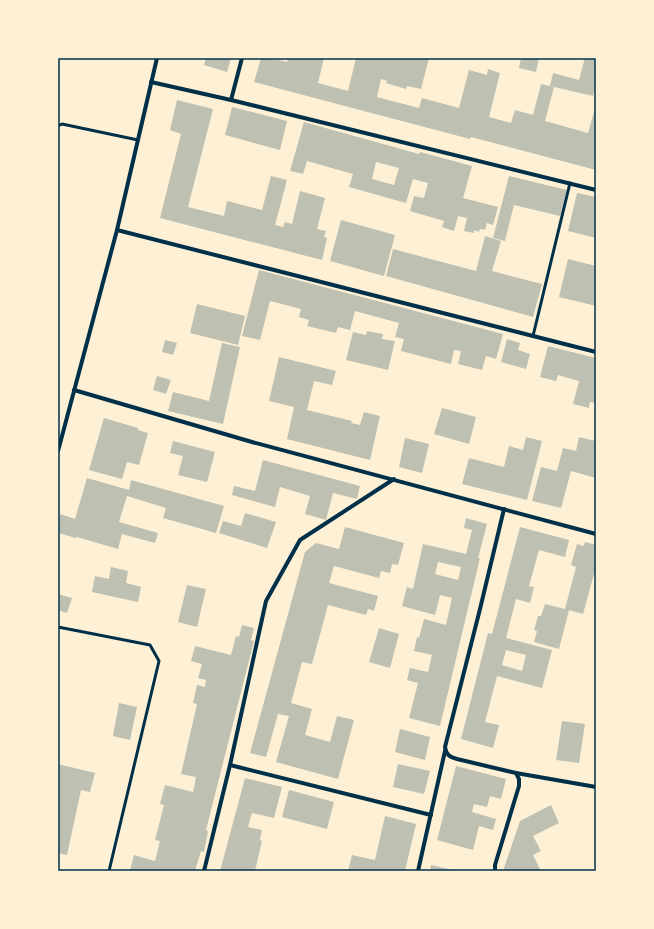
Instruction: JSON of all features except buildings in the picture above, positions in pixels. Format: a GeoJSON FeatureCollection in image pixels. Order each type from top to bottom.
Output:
{"type":"FeatureCollection","features":[{"type":"Feature","properties":{"kind":"street"},"geometry":{"type":"LineString","coordinates":[[58,451],[117,230],[157,58]]}},
{"type":"Feature","properties":{"kind":"street"},"geometry":{"type":"LineString","coordinates":[[231,100],[242,58]]}},
{"type":"Feature","properties":{"kind":"street"},"geometry":{"type":"LineString","coordinates":[[151,82],[231,100],[596,190]]}},
{"type":"Feature","properties":{"kind":"street"},"geometry":{"type":"LineString","coordinates":[[117,230],[596,352]]}},
{"type":"Feature","properties":{"kind":"street"},"geometry":{"type":"LineString","coordinates":[[74,390],[252,442],[596,534]]}},
{"type":"Feature","properties":{"kind":"street"},"geometry":{"type":"LineString","coordinates":[[204,871],[230,765],[266,601],[300,540],[394,479]]}},
{"type":"Feature","properties":{"kind":"street"},"geometry":{"type":"LineString","coordinates":[[418,871],[445,751],[446,739],[504,509]]}},
{"type":"Feature","properties":{"kind":"street"},"geometry":{"type":"LineString","coordinates":[[445,751],[449,756],[457,759],[516,773],[596,787]]}},
{"type":"Feature","properties":{"kind":"street"},"geometry":{"type":"LineString","coordinates":[[230,765],[431,815]]}},
{"type":"Feature","properties":{"kind":"street"},"geometry":{"type":"LineString","coordinates":[[495,871],[495,865],[519,786],[519,780],[516,773]]}},
{"type":"Feature","properties":{"kind":"lane"},"geometry":{"type":"LineString","coordinates":[[58,126],[62,124],[138,140]]}},
{"type":"Feature","properties":{"kind":"lane"},"geometry":{"type":"LineString","coordinates":[[533,336],[570,183]]}},
{"type":"Feature","properties":{"kind":"lane"},"geometry":{"type":"LineString","coordinates":[[58,627],[150,645],[159,661],[109,871]]}}]}
